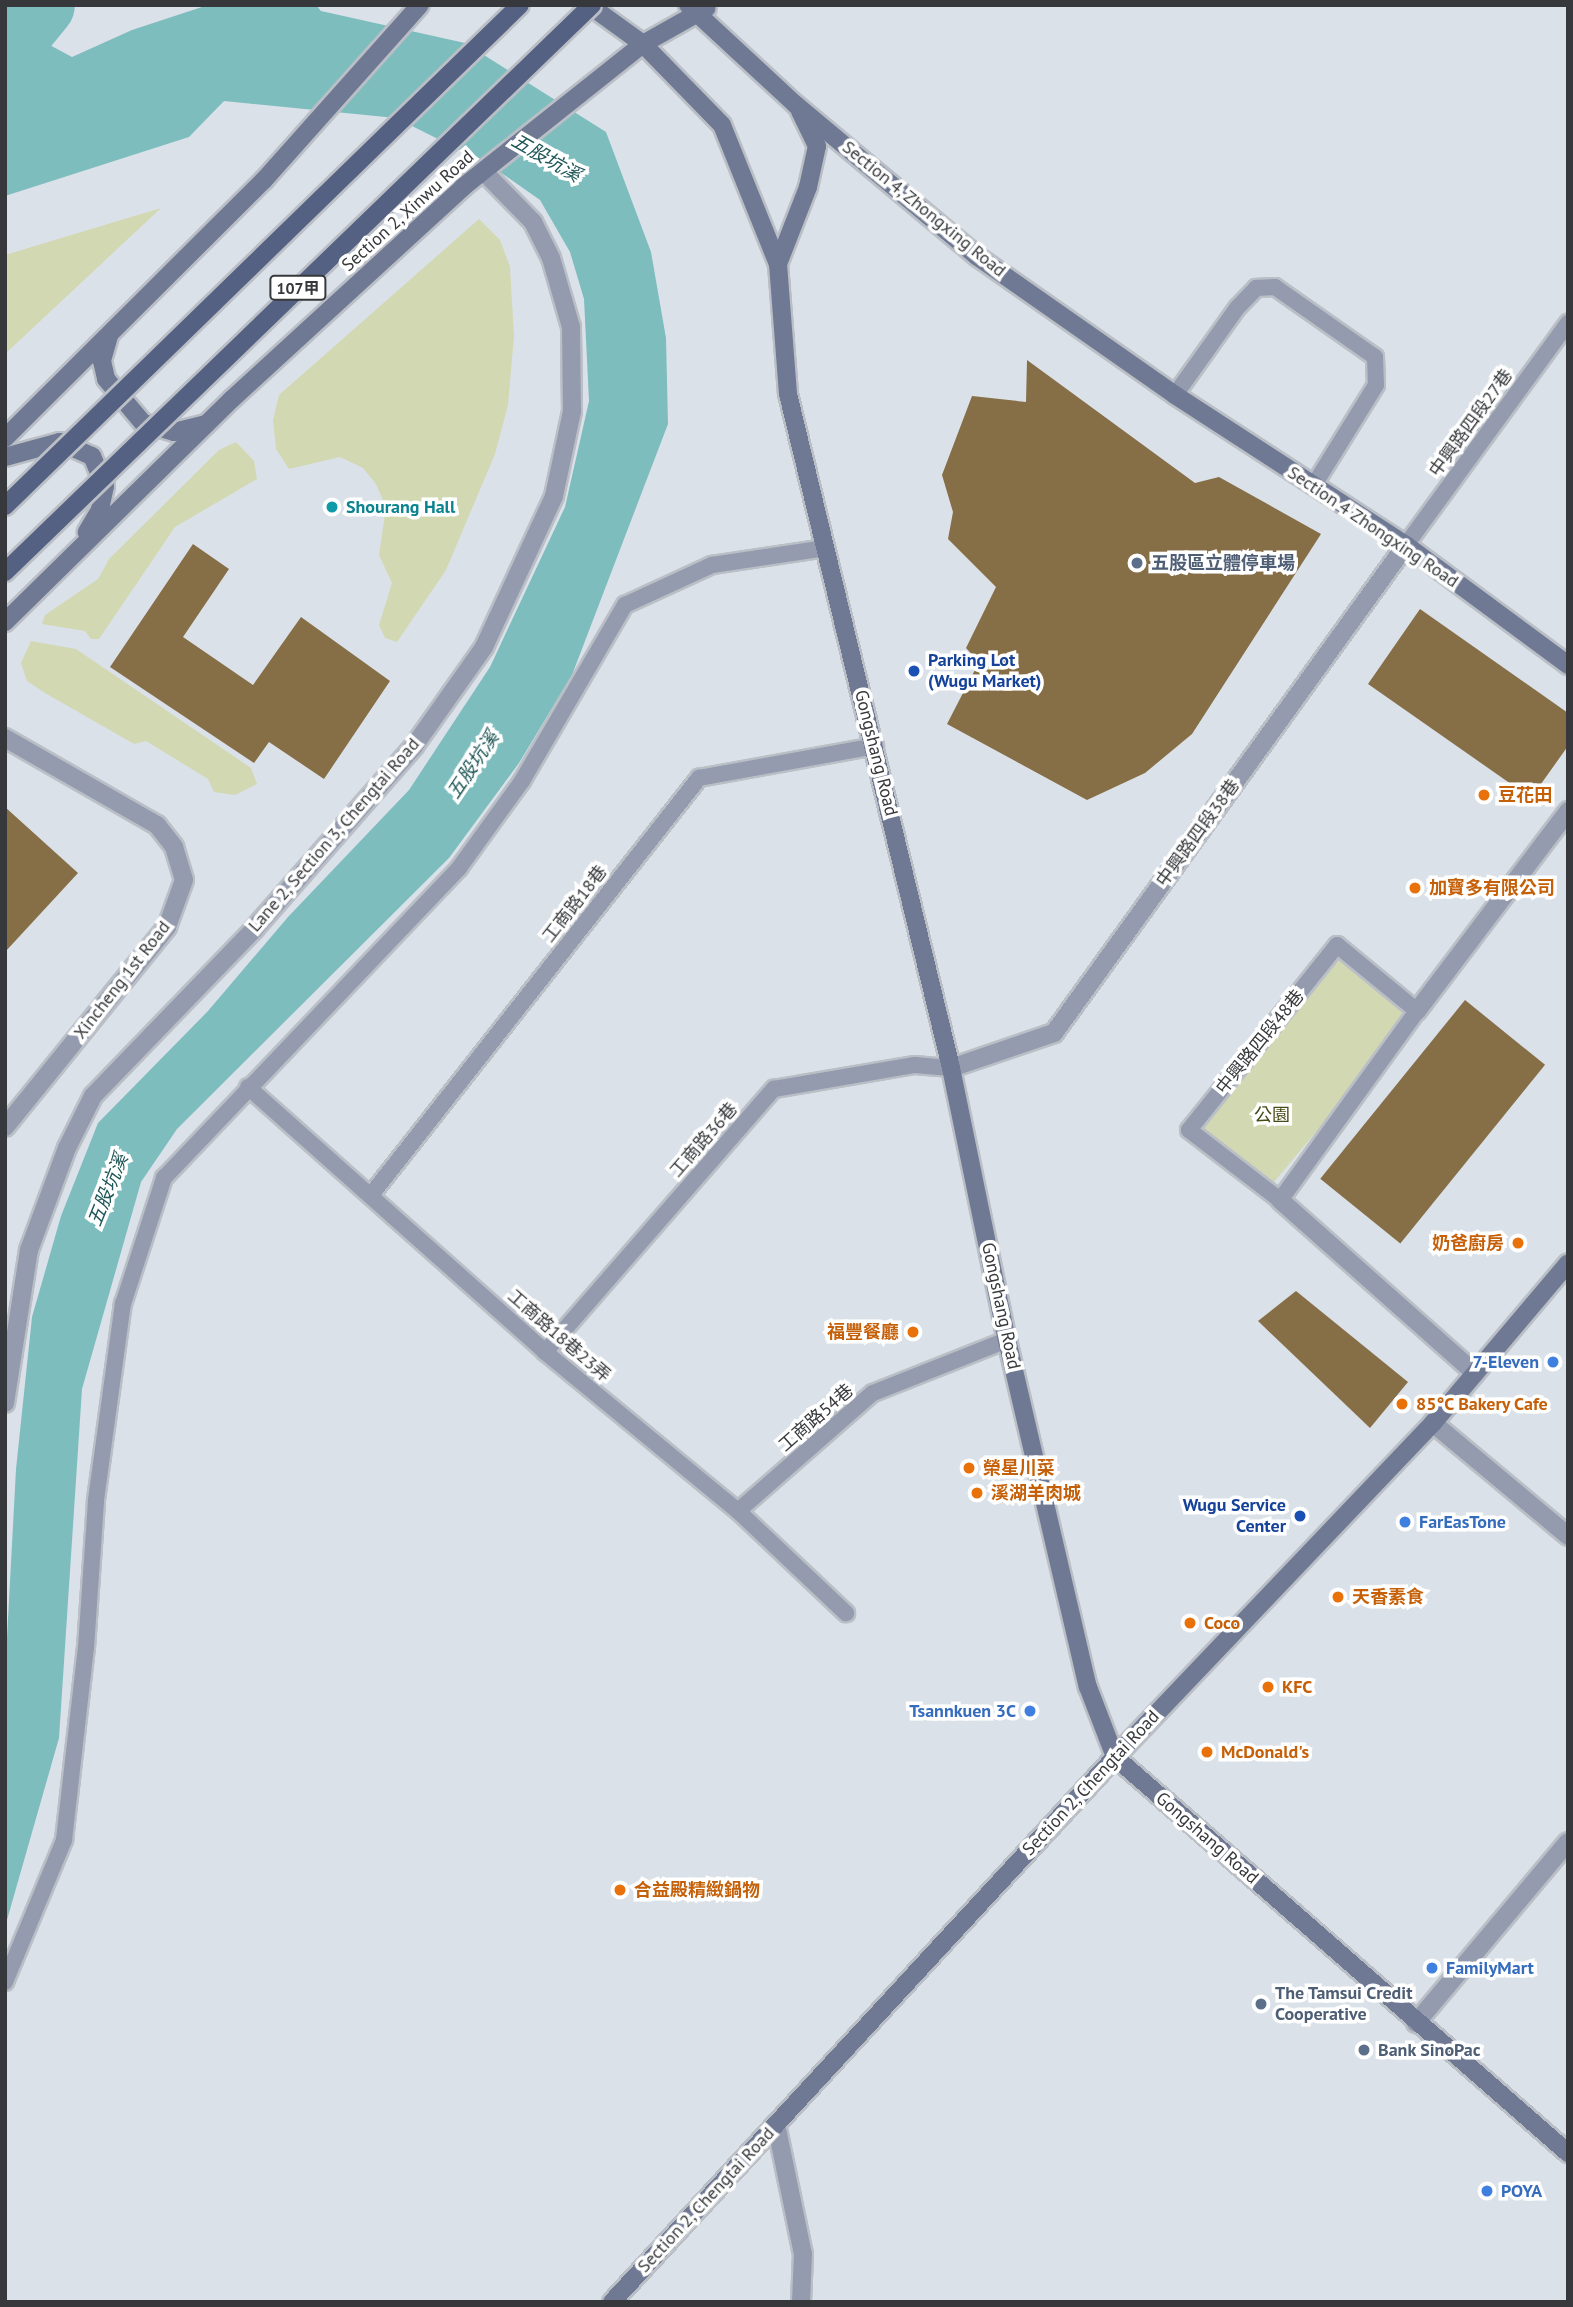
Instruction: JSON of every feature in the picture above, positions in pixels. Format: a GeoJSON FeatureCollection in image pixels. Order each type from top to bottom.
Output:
{"type":"FeatureCollection","features":[{"type":"Feature","properties":{"kind":"main road"},"geometry":{"type":"LineString","coordinates":[[5,438],[264,180],[420,5]]}},
{"type":"Feature","properties":{"kind":"main road","name":"107甲"},"geometry":{"type":"LineString","coordinates":[[5,506],[520,5]]}},
{"type":"Feature","properties":{"kind":"main road"},"geometry":{"type":"LineString","coordinates":[[590,5],[643,44]]}},
{"type":"Feature","properties":{"kind":"main road","name":"Section 2, Xinwu Road"},"geometry":{"type":"LineString","coordinates":[[5,572],[590,5]]}},
{"type":"Feature","properties":{"kind":"main road","name":"Section 2, Xinwu Road"},"geometry":{"type":"LineString","coordinates":[[5,622],[208,423],[483,171],[643,44],[700,8]]}},
{"type":"Feature","properties":{"kind":"main road","name":"Section 4, Zhongxing Road"},"geometry":{"type":"LineString","coordinates":[[700,8],[796,105],[978,257],[1175,395]]}},
{"type":"Feature","properties":{"kind":"main road","name":"Gongshang Road"},"geometry":{"type":"LineString","coordinates":[[643,44],[722,125],[778,264],[788,394],[951,1068],[1007,1340],[1088,1687],[1115,1757],[1416,2023],[1568,2153]]}},
{"type":"Feature","properties":{"kind":"main road","name":"Gongshang Road"},"geometry":{"type":"LineString","coordinates":[[778,264],[808,187],[817,146],[796,105]]}},
{"type":"Feature","properties":{"kind":"main road"},"geometry":{"type":"LineString","coordinates":[[110,332],[102,361],[106,379],[143,423],[174,432],[208,423]]}},
{"type":"Feature","properties":{"kind":"main road","name":"Section 4 Zhongxing Road"},"geometry":{"type":"LineString","coordinates":[[1175,395],[1406,545],[1568,666]]}},
{"type":"Feature","properties":{"kind":"main road"},"geometry":{"type":"LineString","coordinates":[[5,457],[61,442],[92,456],[105,486],[100,510],[59,568]]}},
{"type":"Feature","properties":{"kind":"main road","name":"Section 2, Chengtai Road"},"geometry":{"type":"LineString","coordinates":[[612,2302],[1115,1757],[1433,1423],[1568,1263]]}},
{"type":"Feature","properties":{"kind":"street","name":"Lane 2, Section 3, Chengtai Road"},"geometry":{"type":"LineString","coordinates":[[5,1403],[29,1250],[67,1148],[93,1096],[254,929],[414,746],[484,647],[554,496],[572,411],[571,327],[551,258],[533,222],[483,171]]}},
{"type":"Feature","properties":{"kind":"street","name":"中興路四段38巷"},"geometry":{"type":"LineString","coordinates":[[951,1068],[1054,1033],[1406,545]]}},
{"type":"Feature","properties":{"kind":"street","name":"Xincheng 1st Road"},"geometry":{"type":"LineString","coordinates":[[5,738],[157,825],[174,847],[184,880],[167,927],[5,1128]]}},
{"type":"Feature","properties":{"kind":"street"},"geometry":{"type":"LineString","coordinates":[[1417,1011],[1568,811]]}},
{"type":"Feature","properties":{"kind":"street","name":"中興路四段48巷"},"geometry":{"type":"LineString","coordinates":[[1280,1200],[1475,1373]]}},
{"type":"Feature","properties":{"kind":"street"},"geometry":{"type":"LineString","coordinates":[[1433,1423],[1568,1536]]}},
{"type":"Feature","properties":{"kind":"street"},"geometry":{"type":"LineString","coordinates":[[1416,2023],[1568,1842]]}},
{"type":"Feature","properties":{"kind":"street"},"geometry":{"type":"LineString","coordinates":[[776,2124],[803,2254],[800,2302]]}},
{"type":"Feature","properties":{"kind":"lane"},"geometry":{"type":"LineString","coordinates":[[1175,395],[1237,308],[1255,288],[1275,288],[1375,357],[1376,385],[1314,485]]}},
{"type":"Feature","properties":{"kind":"lane","name":"中興路四段27巷"},"geometry":{"type":"LineString","coordinates":[[1406,545],[1568,323]]}},
{"type":"Feature","properties":{"kind":"lane"},"geometry":{"type":"LineString","coordinates":[[5,1982],[64,1840],[86,1648],[96,1500],[122,1304],[164,1178],[459,867],[522,781],[625,605],[712,565],[826,548]]}},
{"type":"Feature","properties":{"kind":"lane","name":"工商路18巷"},"geometry":{"type":"LineString","coordinates":[[371,1195],[699,778],[875,747]]}},
{"type":"Feature","properties":{"kind":"lane","name":"中興路四段48巷"},"geometry":{"type":"LineString","coordinates":[[1280,1200],[1189,1130],[1337,946],[1417,1011]]}},
{"type":"Feature","properties":{"kind":"lane"},"geometry":{"type":"LineString","coordinates":[[1280,1200],[1417,1011]]}},
{"type":"Feature","properties":{"kind":"lane","name":"工商路36巷"},"geometry":{"type":"LineString","coordinates":[[545,1352],[774,1089],[915,1065],[951,1068]]}},
{"type":"Feature","properties":{"kind":"lane","name":"工商路18巷23弄"},"geometry":{"type":"LineString","coordinates":[[248,1087],[545,1352],[738,1511],[846,1613]]}},
{"type":"Feature","properties":{"kind":"lane","name":"工商路54巷"},"geometry":{"type":"LineString","coordinates":[[738,1511],[873,1393],[1007,1340]]}},
{"type":"Feature","properties":{"kind":"green space"},"geometry":{"type":"Polygon","coordinates":[[[161,208],[5,354],[5,255],[161,208]]]}},
{"type":"Feature","properties":{"kind":"green space"},"geometry":{"type":"Polygon","coordinates":[[[479,219],[500,240],[510,267],[514,336],[508,405],[495,454],[446,570],[397,642],[385,638],[379,625],[392,583],[379,555],[386,507],[376,484],[363,468],[340,457],[289,469],[276,449],[273,420],[279,395],[479,219]]]}},
{"type":"Feature","properties":{"kind":"green space"},"geometry":{"type":"Polygon","coordinates":[[[236,442],[254,461],[257,479],[175,527],[99,639],[91,639],[85,631],[42,624],[45,615],[98,579],[109,559],[219,450],[236,442]]]}},
{"type":"Feature","properties":{"kind":"green space"},"geometry":{"type":"Polygon","coordinates":[[[31,641],[76,649],[251,768],[257,784],[235,795],[214,792],[208,779],[146,741],[134,744],[45,693],[27,681],[21,663],[31,641]]]}},
{"type":"Feature","properties":{"kind":"green space","name":"公園"},"geometry":{"type":"Polygon","coordinates":[[[1337,945],[1417,1012],[1264,1193],[1185,1127],[1337,945]]]}},
{"type":"Feature","properties":{"kind":"water","name":"五股坑溪"},"geometry":{"type":"Polygon","coordinates":[[[208,5],[316,5],[321,11],[465,43],[606,132],[651,252],[666,338],[668,424],[572,675],[519,763],[449,858],[177,1129],[141,1182],[82,1389],[59,1738],[5,1927],[5,1675],[16,1469],[32,1317],[61,1216],[98,1123],[208,1011],[288,917],[409,790],[490,667],[565,507],[589,401],[584,299],[570,252],[540,200],[490,165],[396,118],[224,101],[189,137],[5,196],[5,21],[72,57],[132,30],[208,5]]]}},
{"type":"Feature","properties":{"kind":"building","name":"五股區立體停車場"},"geometry":{"type":"Polygon","coordinates":[[[1027,360],[1195,483],[1219,477],[1321,534],[1192,734],[1145,773],[1087,800],[947,724],[979,662],[966,648],[996,587],[948,539],[953,512],[942,475],[972,396],[1026,402],[1027,360]]]}},
{"type":"Feature","properties":{"kind":"building"},"geometry":{"type":"Polygon","coordinates":[[[193,544],[229,569],[183,637],[253,685],[301,617],[390,681],[324,779],[269,742],[254,763],[110,667],[193,544]]]}},
{"type":"Feature","properties":{"kind":"building"},"geometry":{"type":"Polygon","coordinates":[[[1420,609],[1568,713],[1568,746],[1531,798],[1368,684],[1420,609]]]}},
{"type":"Feature","properties":{"kind":"building"},"geometry":{"type":"Polygon","coordinates":[[[5,807],[78,873],[5,952],[5,807]]]}},
{"type":"Feature","properties":{"kind":"building"},"geometry":{"type":"Polygon","coordinates":[[[1465,1000],[1545,1065],[1400,1244],[1320,1179],[1465,1000]]]}},
{"type":"Feature","properties":{"kind":"building"},"geometry":{"type":"Polygon","coordinates":[[[1296,1291],[1408,1382],[1370,1428],[1258,1321],[1296,1291]]]}},
{"type":"Feature","properties":{"kind":"waterway"},"geometry":{"type":"LineString","coordinates":[[5,50],[42,5]]}},
{"type":"Feature","properties":{"kind":"place","name":"Shourang Hall"},"geometry":{"type":"Point","coordinates":[332,507]}},
{"type":"Feature","properties":{"kind":"place","name":"五股區立體停車場"},"geometry":{"type":"Point","coordinates":[1137,563]}},
{"type":"Feature","properties":{"kind":"place","name":"Parking Lot (Wugu Market)"},"geometry":{"type":"Point","coordinates":[914,671]}},
{"type":"Feature","properties":{"kind":"place","name":"豆花田"},"geometry":{"type":"Point","coordinates":[1484,795]}},
{"type":"Feature","properties":{"kind":"place","name":"加寶多有限公司"},"geometry":{"type":"Point","coordinates":[1415,888]}},
{"type":"Feature","properties":{"kind":"place","name":"奶爸廚房"},"geometry":{"type":"Point","coordinates":[1518,1243]}},
{"type":"Feature","properties":{"kind":"place","name":"福豐餐廳"},"geometry":{"type":"Point","coordinates":[913,1332]}},
{"type":"Feature","properties":{"kind":"place","name":"7-Eleven"},"geometry":{"type":"Point","coordinates":[1553,1362]}},
{"type":"Feature","properties":{"kind":"place","name":"85°C Bakery Cafe"},"geometry":{"type":"Point","coordinates":[1402,1404]}},
{"type":"Feature","properties":{"kind":"place","name":"榮星川菜"},"geometry":{"type":"Point","coordinates":[969,1468]}},
{"type":"Feature","properties":{"kind":"place","name":"溪湖羊肉城"},"geometry":{"type":"Point","coordinates":[977,1493]}},
{"type":"Feature","properties":{"kind":"place","name":"Wugu Service Center"},"geometry":{"type":"Point","coordinates":[1300,1516]}},
{"type":"Feature","properties":{"kind":"place","name":"FarEasTone"},"geometry":{"type":"Point","coordinates":[1405,1522]}},
{"type":"Feature","properties":{"kind":"place","name":"天香素食"},"geometry":{"type":"Point","coordinates":[1338,1597]}},
{"type":"Feature","properties":{"kind":"place","name":"Coco"},"geometry":{"type":"Point","coordinates":[1190,1623]}},
{"type":"Feature","properties":{"kind":"place","name":"KFC"},"geometry":{"type":"Point","coordinates":[1268,1687]}},
{"type":"Feature","properties":{"kind":"place","name":"Tsannkuen 3C"},"geometry":{"type":"Point","coordinates":[1030,1711]}},
{"type":"Feature","properties":{"kind":"place","name":"McDonald's"},"geometry":{"type":"Point","coordinates":[1207,1752]}},
{"type":"Feature","properties":{"kind":"place","name":"合益殿精緻鍋物"},"geometry":{"type":"Point","coordinates":[620,1890]}},
{"type":"Feature","properties":{"kind":"place","name":"FamilyMart"},"geometry":{"type":"Point","coordinates":[1432,1968]}},
{"type":"Feature","properties":{"kind":"place","name":"The Tamsui Credit Cooperative"},"geometry":{"type":"Point","coordinates":[1261,2004]}},
{"type":"Feature","properties":{"kind":"place","name":"Bank SinoPac"},"geometry":{"type":"Point","coordinates":[1364,2050]}},
{"type":"Feature","properties":{"kind":"place","name":"POYA"},"geometry":{"type":"Point","coordinates":[1487,2191]}}]}
